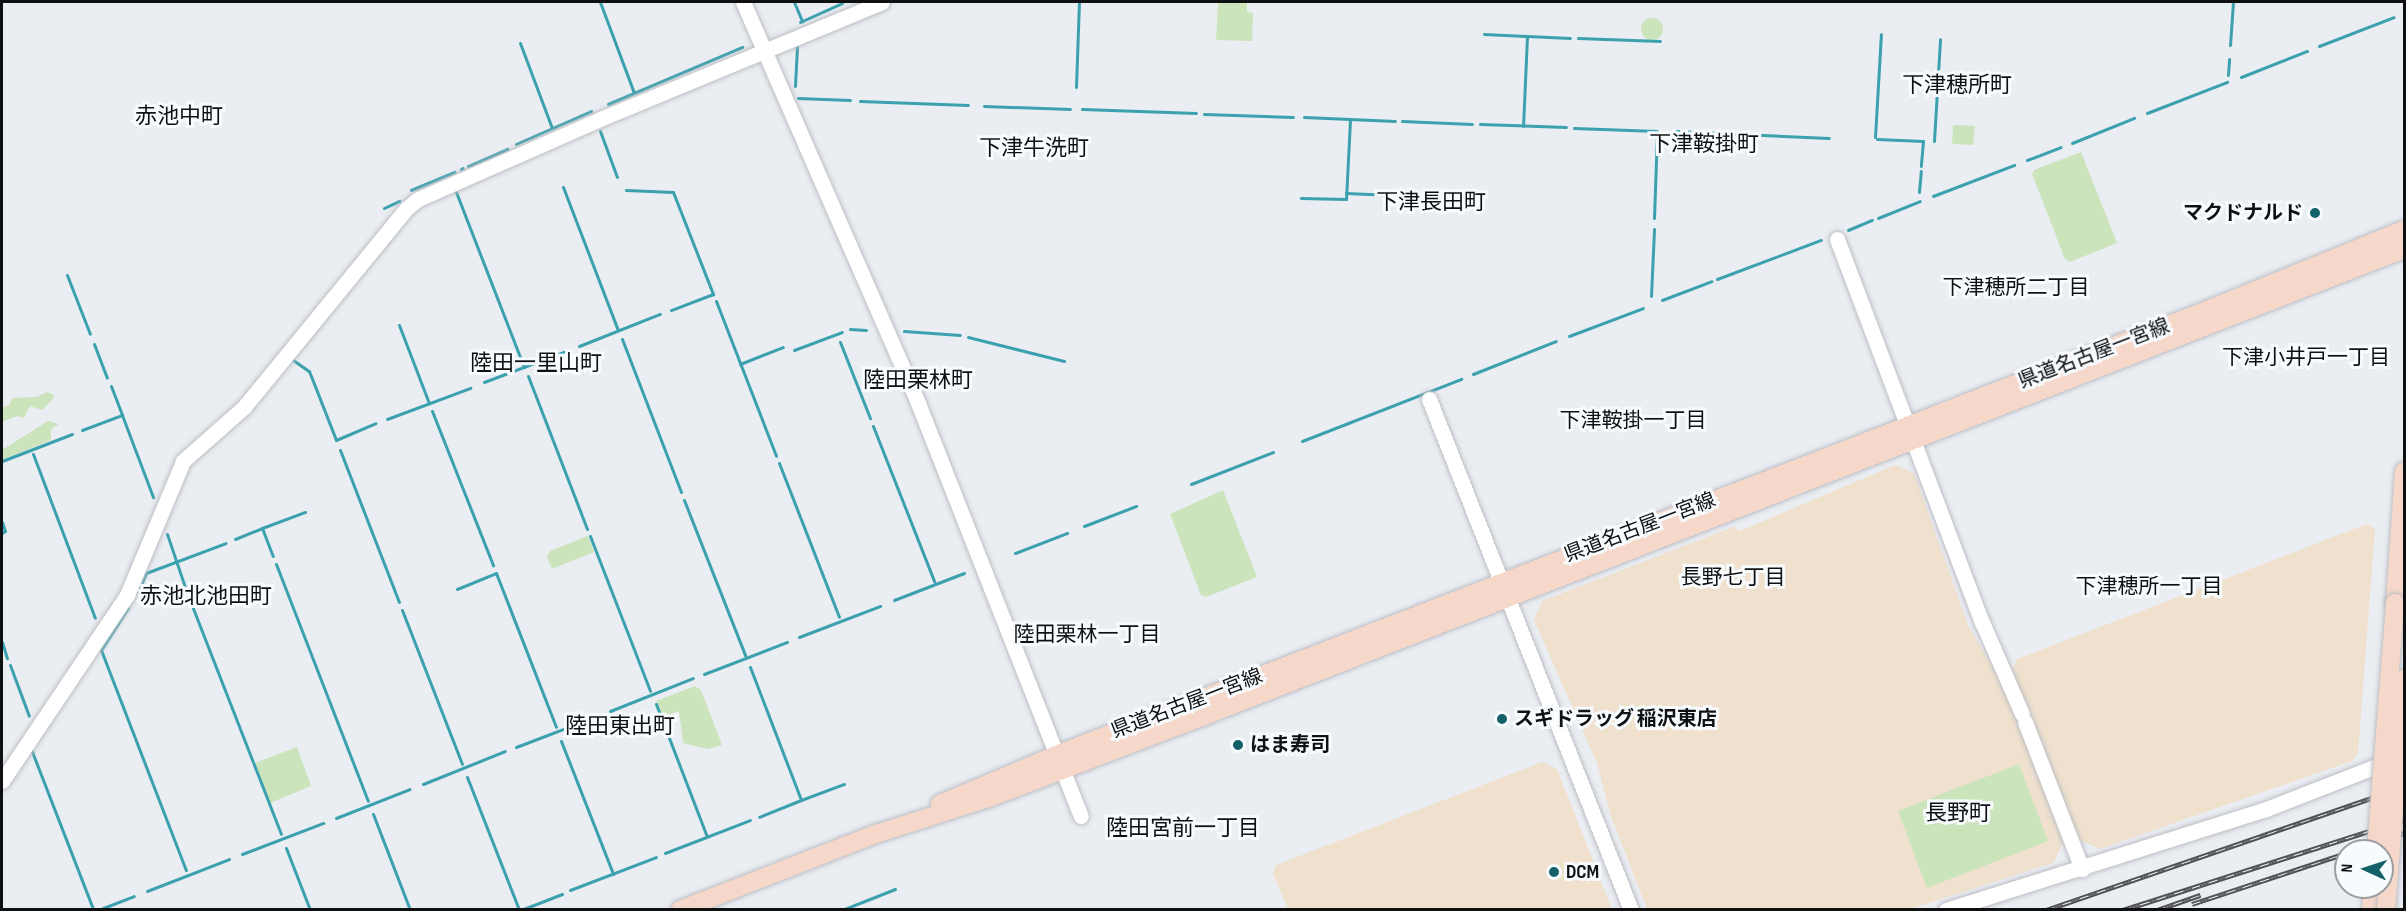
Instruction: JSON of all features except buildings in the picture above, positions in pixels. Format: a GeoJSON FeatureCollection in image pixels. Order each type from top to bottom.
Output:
{"type":"FeatureCollection","features":[{"type":"Feature","properties":{"kind":"main road","name":"県道名古屋一宮線"},"geometry":{"type":"LineString","coordinates":[[1911,432],[2404,231]]}},
{"type":"Feature","properties":{"kind":"main road","name":"県道名古屋一宮線"},"geometry":{"type":"LineString","coordinates":[[680,909],[879,833],[897,830],[1059,763],[1911,432],[2404,249]]}},
{"type":"Feature","properties":{"kind":"main road"},"geometry":{"type":"LineString","coordinates":[[2377,839],[2404,471]]}},
{"type":"Feature","properties":{"kind":"main road"},"geometry":{"type":"LineString","coordinates":[[2386,909],[2404,679]]}},
{"type":"Feature","properties":{"kind":"street"},"geometry":{"type":"LineString","coordinates":[[743,2],[761,49],[918,403],[1081,816]]}},
{"type":"Feature","properties":{"kind":"street"},"geometry":{"type":"LineString","coordinates":[[2,781],[127,595],[183,460],[244,408],[407,207],[425,195],[761,49],[882,2]]}},
{"type":"Feature","properties":{"kind":"street"},"geometry":{"type":"LineString","coordinates":[[1837,239],[1982,622],[2023,718],[2082,869]]}},
{"type":"Feature","properties":{"kind":"street"},"geometry":{"type":"LineString","coordinates":[[1429,399],[1631,909]]}},
{"type":"Feature","properties":{"kind":"street"},"geometry":{"type":"LineString","coordinates":[[1946,909],[1982,896],[2082,869],[2266,808],[2404,755]]}},
{"type":"Feature","properties":{"kind":"shaded area"},"geometry":{"type":"Polygon","coordinates":[[[1895,465],[1914,473],[1968,625],[1991,664],[2014,667],[2017,659],[2367,524],[2375,529],[2358,753],[2352,761],[2100,849],[2082,841],[2062,845],[2053,863],[1910,909],[1647,909],[1610,814],[1597,763],[1534,620],[1542,601],[1733,527],[1740,531],[1895,465]]]}},
{"type":"Feature","properties":{"kind":"shaded area"},"geometry":{"type":"Polygon","coordinates":[[[1542,762],[1557,769],[1612,909],[1288,909],[1273,874],[1276,865],[1542,762]]]}},
{"type":"Feature","properties":{"kind":"green space"},"geometry":{"type":"Polygon","coordinates":[[[1218,2],[1247,3],[1247,12],[1253,13],[1252,41],[1216,40],[1218,2]]]}},
{"type":"Feature","properties":{"kind":"green space"},"geometry":{"type":"Polygon","coordinates":[[[1652,18],[1660,21],[1663,29],[1660,37],[1652,40],[1644,37],[1641,29],[1644,21],[1652,18]]]}},
{"type":"Feature","properties":{"kind":"green space"},"geometry":{"type":"Polygon","coordinates":[[[1953,125],[1975,126],[1973,145],[1952,144],[1953,125]]]}},
{"type":"Feature","properties":{"kind":"green space"},"geometry":{"type":"Polygon","coordinates":[[[2081,152],[2117,243],[2070,262],[2065,259],[2032,174],[2034,170],[2081,152]]]}},
{"type":"Feature","properties":{"kind":"green space"},"geometry":{"type":"Polygon","coordinates":[[[47,392],[54,395],[53,399],[42,410],[30,406],[24,418],[17,416],[2,422],[2,408],[9,405],[13,398],[37,397],[47,392]]]}},
{"type":"Feature","properties":{"kind":"green space"},"geometry":{"type":"Polygon","coordinates":[[[48,421],[59,424],[51,429],[51,440],[2,460],[2,450],[48,421]]]}},
{"type":"Feature","properties":{"kind":"green space"},"geometry":{"type":"Polygon","coordinates":[[[1223,490],[1257,577],[1206,597],[1201,595],[1170,514],[1223,490]]]}},
{"type":"Feature","properties":{"kind":"green space"},"geometry":{"type":"Polygon","coordinates":[[[588,536],[594,552],[552,569],[547,557],[550,551],[588,536]]]}},
{"type":"Feature","properties":{"kind":"green space"},"geometry":{"type":"Polygon","coordinates":[[[695,686],[701,690],[722,745],[708,749],[683,743],[679,711],[663,717],[656,701],[695,686]]]}},
{"type":"Feature","properties":{"kind":"green space"},"geometry":{"type":"Polygon","coordinates":[[[297,747],[311,786],[270,803],[255,763],[297,747]]]}},
{"type":"Feature","properties":{"kind":"green space"},"geometry":{"type":"Polygon","coordinates":[[[2019,764],[2048,841],[1927,888],[1898,811],[2019,764]]]}},
{"type":"Feature","properties":{"kind":"waterway"},"geometry":{"type":"LineString","coordinates":[[600,2],[634,93]]}},
{"type":"Feature","properties":{"kind":"waterway"},"geometry":{"type":"LineString","coordinates":[[794,2],[802,21]]}},
{"type":"Feature","properties":{"kind":"waterway"},"geometry":{"type":"LineString","coordinates":[[1076,87],[1079,2]]}},
{"type":"Feature","properties":{"kind":"waterway"},"geometry":{"type":"LineString","coordinates":[[2230,45],[2233,2]]}},
{"type":"Feature","properties":{"kind":"waterway"},"geometry":{"type":"LineString","coordinates":[[800,22],[842,3]]}},
{"type":"Feature","properties":{"kind":"waterway"},"geometry":{"type":"LineString","coordinates":[[2319,46],[2394,17]]}},
{"type":"Feature","properties":{"kind":"waterway"},"geometry":{"type":"LineString","coordinates":[[1484,34],[1527,36],[1523,126]]}},
{"type":"Feature","properties":{"kind":"waterway"},"geometry":{"type":"LineString","coordinates":[[1875,137],[1881,34]]}},
{"type":"Feature","properties":{"kind":"waterway"},"geometry":{"type":"LineString","coordinates":[[1527,36],[1570,38]]}},
{"type":"Feature","properties":{"kind":"waterway"},"geometry":{"type":"LineString","coordinates":[[1578,38],[1660,41]]}},
{"type":"Feature","properties":{"kind":"waterway"},"geometry":{"type":"LineString","coordinates":[[1934,141],[1940,39]]}},
{"type":"Feature","properties":{"kind":"waterway"},"geometry":{"type":"LineString","coordinates":[[520,43],[552,128]]}},
{"type":"Feature","properties":{"kind":"waterway"},"geometry":{"type":"LineString","coordinates":[[795,86],[797,46]]}},
{"type":"Feature","properties":{"kind":"waterway"},"geometry":{"type":"LineString","coordinates":[[608,104],[742,47]]}},
{"type":"Feature","properties":{"kind":"waterway"},"geometry":{"type":"LineString","coordinates":[[2241,77],[2307,51]]}},
{"type":"Feature","properties":{"kind":"waterway"},"geometry":{"type":"LineString","coordinates":[[2228,75],[2229,59]]}},
{"type":"Feature","properties":{"kind":"waterway"},"geometry":{"type":"LineString","coordinates":[[2147,113],[2227,82]]}},
{"type":"Feature","properties":{"kind":"waterway"},"geometry":{"type":"LineString","coordinates":[[798,98],[850,100]]}},
{"type":"Feature","properties":{"kind":"waterway"},"geometry":{"type":"LineString","coordinates":[[860,101],[968,105]]}},
{"type":"Feature","properties":{"kind":"waterway"},"geometry":{"type":"LineString","coordinates":[[984,106],[1070,109]]}},
{"type":"Feature","properties":{"kind":"waterway"},"geometry":{"type":"LineString","coordinates":[[1082,109],[1196,113]]}},
{"type":"Feature","properties":{"kind":"waterway"},"geometry":{"type":"LineString","coordinates":[[516,144],[591,111]]}},
{"type":"Feature","properties":{"kind":"waterway"},"geometry":{"type":"LineString","coordinates":[[1204,114],[1293,117]]}},
{"type":"Feature","properties":{"kind":"waterway"},"geometry":{"type":"LineString","coordinates":[[1304,117],[1395,121]]}},
{"type":"Feature","properties":{"kind":"waterway"},"geometry":{"type":"LineString","coordinates":[[2072,143],[2134,118]]}},
{"type":"Feature","properties":{"kind":"waterway"},"geometry":{"type":"LineString","coordinates":[[1301,198],[1346,199],[1350,119]]}},
{"type":"Feature","properties":{"kind":"waterway"},"geometry":{"type":"LineString","coordinates":[[1402,121],[1472,124]]}},
{"type":"Feature","properties":{"kind":"waterway"},"geometry":{"type":"LineString","coordinates":[[1480,124],[1566,127]]}},
{"type":"Feature","properties":{"kind":"waterway"},"geometry":{"type":"LineString","coordinates":[[1574,128],[1657,131]]}},
{"type":"Feature","properties":{"kind":"waterway"},"geometry":{"type":"LineString","coordinates":[[600,131],[617,177]]}},
{"type":"Feature","properties":{"kind":"waterway"},"geometry":{"type":"LineString","coordinates":[[1675,131],[1829,138]]}},
{"type":"Feature","properties":{"kind":"waterway"},"geometry":{"type":"LineString","coordinates":[[1654,218],[1657,134]]}},
{"type":"Feature","properties":{"kind":"waterway"},"geometry":{"type":"LineString","coordinates":[[1877,139],[1923,141],[1921,166]]}},
{"type":"Feature","properties":{"kind":"waterway"},"geometry":{"type":"LineString","coordinates":[[2027,160],[2061,147]]}},
{"type":"Feature","properties":{"kind":"waterway"},"geometry":{"type":"LineString","coordinates":[[468,166],[507,149]]}},
{"type":"Feature","properties":{"kind":"waterway"},"geometry":{"type":"LineString","coordinates":[[1933,196],[2014,165]]}},
{"type":"Feature","properties":{"kind":"waterway"},"geometry":{"type":"LineString","coordinates":[[1919,192],[1921,171]]}},
{"type":"Feature","properties":{"kind":"waterway"},"geometry":{"type":"LineString","coordinates":[[411,190],[454,172]]}},
{"type":"Feature","properties":{"kind":"waterway"},"geometry":{"type":"LineString","coordinates":[[563,187],[618,330]]}},
{"type":"Feature","properties":{"kind":"waterway"},"geometry":{"type":"LineString","coordinates":[[626,190],[673,192],[713,294],[671,310]]}},
{"type":"Feature","properties":{"kind":"waterway"},"geometry":{"type":"LineString","coordinates":[[456,192],[524,367]]}},
{"type":"Feature","properties":{"kind":"waterway"},"geometry":{"type":"LineString","coordinates":[[1346,193],[1391,195]]}},
{"type":"Feature","properties":{"kind":"waterway"},"geometry":{"type":"LineString","coordinates":[[384,208],[399,201]]}},
{"type":"Feature","properties":{"kind":"waterway"},"geometry":{"type":"LineString","coordinates":[[1878,218],[1920,201]]}},
{"type":"Feature","properties":{"kind":"waterway"},"geometry":{"type":"LineString","coordinates":[[1848,230],[1872,220]]}},
{"type":"Feature","properties":{"kind":"waterway"},"geometry":{"type":"LineString","coordinates":[[1651,296],[1654,229]]}},
{"type":"Feature","properties":{"kind":"waterway"},"geometry":{"type":"LineString","coordinates":[[1717,279],[1821,240]]}},
{"type":"Feature","properties":{"kind":"waterway"},"geometry":{"type":"LineString","coordinates":[[67,275],[90,334]]}},
{"type":"Feature","properties":{"kind":"waterway"},"geometry":{"type":"LineString","coordinates":[[1662,300],[1712,281]]}},
{"type":"Feature","properties":{"kind":"waterway"},"geometry":{"type":"LineString","coordinates":[[716,301],[776,456]]}},
{"type":"Feature","properties":{"kind":"waterway"},"geometry":{"type":"LineString","coordinates":[[1569,336],[1643,308]]}},
{"type":"Feature","properties":{"kind":"waterway"},"geometry":{"type":"LineString","coordinates":[[579,346],[660,314]]}},
{"type":"Feature","properties":{"kind":"waterway"},"geometry":{"type":"LineString","coordinates":[[399,325],[429,403]]}},
{"type":"Feature","properties":{"kind":"waterway"},"geometry":{"type":"LineString","coordinates":[[850,329],[866,330]]}},
{"type":"Feature","properties":{"kind":"waterway"},"geometry":{"type":"LineString","coordinates":[[904,331],[960,335]]}},
{"type":"Feature","properties":{"kind":"waterway"},"geometry":{"type":"LineString","coordinates":[[794,350],[842,332]]}},
{"type":"Feature","properties":{"kind":"waterway"},"geometry":{"type":"LineString","coordinates":[[968,337],[1064,361]]}},
{"type":"Feature","properties":{"kind":"waterway"},"geometry":{"type":"LineString","coordinates":[[622,339],[681,492]]}},
{"type":"Feature","properties":{"kind":"waterway"},"geometry":{"type":"LineString","coordinates":[[1473,374],[1556,341]]}},
{"type":"Feature","properties":{"kind":"waterway"},"geometry":{"type":"LineString","coordinates":[[840,342],[870,418]]}},
{"type":"Feature","properties":{"kind":"waterway"},"geometry":{"type":"LineString","coordinates":[[94,344],[107,378]]}},
{"type":"Feature","properties":{"kind":"waterway"},"geometry":{"type":"LineString","coordinates":[[740,364],[783,347]]}},
{"type":"Feature","properties":{"kind":"waterway"},"geometry":{"type":"LineString","coordinates":[[484,382],[566,351]]}},
{"type":"Feature","properties":{"kind":"waterway"},"geometry":{"type":"LineString","coordinates":[[293,360],[309,371],[336,440],[376,423]]}},
{"type":"Feature","properties":{"kind":"waterway"},"geometry":{"type":"LineString","coordinates":[[528,376],[587,529]]}},
{"type":"Feature","properties":{"kind":"waterway"},"geometry":{"type":"LineString","coordinates":[[1302,441],[1461,379]]}},
{"type":"Feature","properties":{"kind":"waterway"},"geometry":{"type":"LineString","coordinates":[[111,386],[122,415]]}},
{"type":"Feature","properties":{"kind":"waterway"},"geometry":{"type":"LineString","coordinates":[[387,419],[470,388]]}},
{"type":"Feature","properties":{"kind":"waterway"},"geometry":{"type":"LineString","coordinates":[[432,411],[493,565]]}},
{"type":"Feature","properties":{"kind":"waterway"},"geometry":{"type":"LineString","coordinates":[[82,430],[122,415],[153,497]]}},
{"type":"Feature","properties":{"kind":"waterway"},"geometry":{"type":"LineString","coordinates":[[873,426],[934,581]]}},
{"type":"Feature","properties":{"kind":"waterway"},"geometry":{"type":"LineString","coordinates":[[2,461],[72,434]]}},
{"type":"Feature","properties":{"kind":"waterway"},"geometry":{"type":"LineString","coordinates":[[340,450],[399,602]]}},
{"type":"Feature","properties":{"kind":"waterway"},"geometry":{"type":"LineString","coordinates":[[1191,484],[1273,452]]}},
{"type":"Feature","properties":{"kind":"waterway"},"geometry":{"type":"LineString","coordinates":[[33,454],[95,618]]}},
{"type":"Feature","properties":{"kind":"waterway"},"geometry":{"type":"LineString","coordinates":[[779,463],[839,617]]}},
{"type":"Feature","properties":{"kind":"waterway"},"geometry":{"type":"LineString","coordinates":[[684,500],[745,655]]}},
{"type":"Feature","properties":{"kind":"waterway"},"geometry":{"type":"LineString","coordinates":[[1084,526],[1136,506]]}},
{"type":"Feature","properties":{"kind":"waterway"},"geometry":{"type":"LineString","coordinates":[[262,528],[305,512]]}},
{"type":"Feature","properties":{"kind":"waterway"},"geometry":{"type":"LineString","coordinates":[[2,522],[5,531],[2,533]]}},
{"type":"Feature","properties":{"kind":"waterway"},"geometry":{"type":"LineString","coordinates":[[235,539],[262,528],[273,556]]}},
{"type":"Feature","properties":{"kind":"waterway"},"geometry":{"type":"LineString","coordinates":[[1015,553],[1067,533]]}},
{"type":"Feature","properties":{"kind":"waterway"},"geometry":{"type":"LineString","coordinates":[[167,534],[186,590]]}},
{"type":"Feature","properties":{"kind":"waterway"},"geometry":{"type":"LineString","coordinates":[[590,536],[650,691]]}},
{"type":"Feature","properties":{"kind":"waterway"},"geometry":{"type":"LineString","coordinates":[[138,592],[146,573],[226,543]]}},
{"type":"Feature","properties":{"kind":"waterway"},"geometry":{"type":"LineString","coordinates":[[276,564],[368,801]]}},
{"type":"Feature","properties":{"kind":"waterway"},"geometry":{"type":"LineString","coordinates":[[457,589],[496,573],[556,727]]}},
{"type":"Feature","properties":{"kind":"waterway"},"geometry":{"type":"LineString","coordinates":[[894,600],[964,573]]}},
{"type":"Feature","properties":{"kind":"waterway"},"geometry":{"type":"LineString","coordinates":[[189,598],[281,834]]}},
{"type":"Feature","properties":{"kind":"waterway"},"geometry":{"type":"LineString","coordinates":[[799,637],[880,606]]}},
{"type":"Feature","properties":{"kind":"waterway"},"geometry":{"type":"LineString","coordinates":[[128,608],[101,650],[186,870]]}},
{"type":"Feature","properties":{"kind":"waterway"},"geometry":{"type":"LineString","coordinates":[[402,610],[462,764]]}},
{"type":"Feature","properties":{"kind":"waterway"},"geometry":{"type":"LineString","coordinates":[[2,642],[7,658]]}},
{"type":"Feature","properties":{"kind":"waterway"},"geometry":{"type":"LineString","coordinates":[[704,674],[787,642]]}},
{"type":"Feature","properties":{"kind":"waterway"},"geometry":{"type":"LineString","coordinates":[[10,665],[29,716]]}},
{"type":"Feature","properties":{"kind":"waterway"},"geometry":{"type":"LineString","coordinates":[[750,667],[801,800],[759,817]]}},
{"type":"Feature","properties":{"kind":"waterway"},"geometry":{"type":"LineString","coordinates":[[610,711],[693,678]]}},
{"type":"Feature","properties":{"kind":"waterway"},"geometry":{"type":"LineString","coordinates":[[656,704],[707,837]]}},
{"type":"Feature","properties":{"kind":"waterway"},"geometry":{"type":"LineString","coordinates":[[516,747],[600,715]]}},
{"type":"Feature","properties":{"kind":"waterway"},"geometry":{"type":"LineString","coordinates":[[561,741],[613,874]]}},
{"type":"Feature","properties":{"kind":"waterway"},"geometry":{"type":"LineString","coordinates":[[31,749],[93,909]]}},
{"type":"Feature","properties":{"kind":"waterway"},"geometry":{"type":"LineString","coordinates":[[423,784],[505,751]]}},
{"type":"Feature","properties":{"kind":"waterway"},"geometry":{"type":"LineString","coordinates":[[467,777],[519,910]]}},
{"type":"Feature","properties":{"kind":"waterway"},"geometry":{"type":"LineString","coordinates":[[801,800],[844,784]]}},
{"type":"Feature","properties":{"kind":"waterway"},"geometry":{"type":"LineString","coordinates":[[336,818],[410,789]]}},
{"type":"Feature","properties":{"kind":"waterway"},"geometry":{"type":"LineString","coordinates":[[373,814],[410,910]]}},
{"type":"Feature","properties":{"kind":"waterway"},"geometry":{"type":"LineString","coordinates":[[665,853],[750,820]]}},
{"type":"Feature","properties":{"kind":"waterway"},"geometry":{"type":"LineString","coordinates":[[242,854],[323,823]]}},
{"type":"Feature","properties":{"kind":"waterway"},"geometry":{"type":"LineString","coordinates":[[286,848],[310,910]]}},
{"type":"Feature","properties":{"kind":"waterway"},"geometry":{"type":"LineString","coordinates":[[570,890],[656,857]]}},
{"type":"Feature","properties":{"kind":"waterway"},"geometry":{"type":"LineString","coordinates":[[147,891],[229,859]]}},
{"type":"Feature","properties":{"kind":"waterway"},"geometry":{"type":"LineString","coordinates":[[842,910],[895,889]]}},
{"type":"Feature","properties":{"kind":"waterway"},"geometry":{"type":"LineString","coordinates":[[521,910],[562,894]]}},
{"type":"Feature","properties":{"kind":"waterway"},"geometry":{"type":"LineString","coordinates":[[103,908],[134,896]]}},
{"type":"Feature","properties":{"kind":"railway"},"geometry":{"type":"LineString","coordinates":[[2046,910],[2404,787]]}},
{"type":"Feature","properties":{"kind":"railway"},"geometry":{"type":"LineString","coordinates":[[2123,910],[2404,820]]}},
{"type":"Feature","properties":{"kind":"railway"},"geometry":{"type":"LineString","coordinates":[[2386,839],[2404,833]]}},
{"type":"Feature","properties":{"kind":"railway"},"geometry":{"type":"LineString","coordinates":[[2192,904],[2334,857]]}},
{"type":"Feature","properties":{"kind":"railway"},"geometry":{"type":"LineString","coordinates":[[2157,910],[2200,895]]}},
{"type":"Feature","properties":{"kind":"place","name":"マクドナルド"},"geometry":{"type":"Point","coordinates":[2315,213]}},
{"type":"Feature","properties":{"kind":"place","name":"スギドラッグ 稲沢東店"},"geometry":{"type":"Point","coordinates":[1502,719]}},
{"type":"Feature","properties":{"kind":"place","name":"はま寿司"},"geometry":{"type":"Point","coordinates":[1238,745]}},
{"type":"Feature","properties":{"kind":"place","name":"DCM"},"geometry":{"type":"Point","coordinates":[1554,872]}},
{"type":"Feature","properties":{"kind":"district","name":"下津穂所町"},"geometry":{"type":"Point","coordinates":[1957,86]}},
{"type":"Feature","properties":{"kind":"district","name":"赤池中町"},"geometry":{"type":"Point","coordinates":[179,117]}},
{"type":"Feature","properties":{"kind":"district","name":"下津鞍掛町"},"geometry":{"type":"Point","coordinates":[1704,145]}},
{"type":"Feature","properties":{"kind":"district","name":"下津牛洗町"},"geometry":{"type":"Point","coordinates":[1034,149]}},
{"type":"Feature","properties":{"kind":"district","name":"下津長田町"},"geometry":{"type":"Point","coordinates":[1431,203]}},
{"type":"Feature","properties":{"kind":"district","name":"下津穂所二丁目"},"geometry":{"type":"Point","coordinates":[2016,288]}},
{"type":"Feature","properties":{"kind":"district","name":"下津小井戸一丁目"},"geometry":{"type":"Point","coordinates":[2306,358]}},
{"type":"Feature","properties":{"kind":"district","name":"陸田一里山町"},"geometry":{"type":"Point","coordinates":[536,364]}},
{"type":"Feature","properties":{"kind":"district","name":"陸田栗林町"},"geometry":{"type":"Point","coordinates":[918,381]}},
{"type":"Feature","properties":{"kind":"district","name":"下津鞍掛一丁目"},"geometry":{"type":"Point","coordinates":[1633,421]}},
{"type":"Feature","properties":{"kind":"district","name":"長野七丁目"},"geometry":{"type":"Point","coordinates":[1733,578]}},
{"type":"Feature","properties":{"kind":"district","name":"下津穂所一丁目"},"geometry":{"type":"Point","coordinates":[2149,587]}},
{"type":"Feature","properties":{"kind":"district","name":"赤池北池田町"},"geometry":{"type":"Point","coordinates":[206,597]}},
{"type":"Feature","properties":{"kind":"district","name":"陸田栗林一丁目"},"geometry":{"type":"Point","coordinates":[1087,635]}},
{"type":"Feature","properties":{"kind":"district","name":"陸田東出町"},"geometry":{"type":"Point","coordinates":[620,727]}},
{"type":"Feature","properties":{"kind":"district","name":"長野町"},"geometry":{"type":"Point","coordinates":[1958,814]}},
{"type":"Feature","properties":{"kind":"district","name":"陸田宮前一丁目"},"geometry":{"type":"Point","coordinates":[1183,829]}}]}
